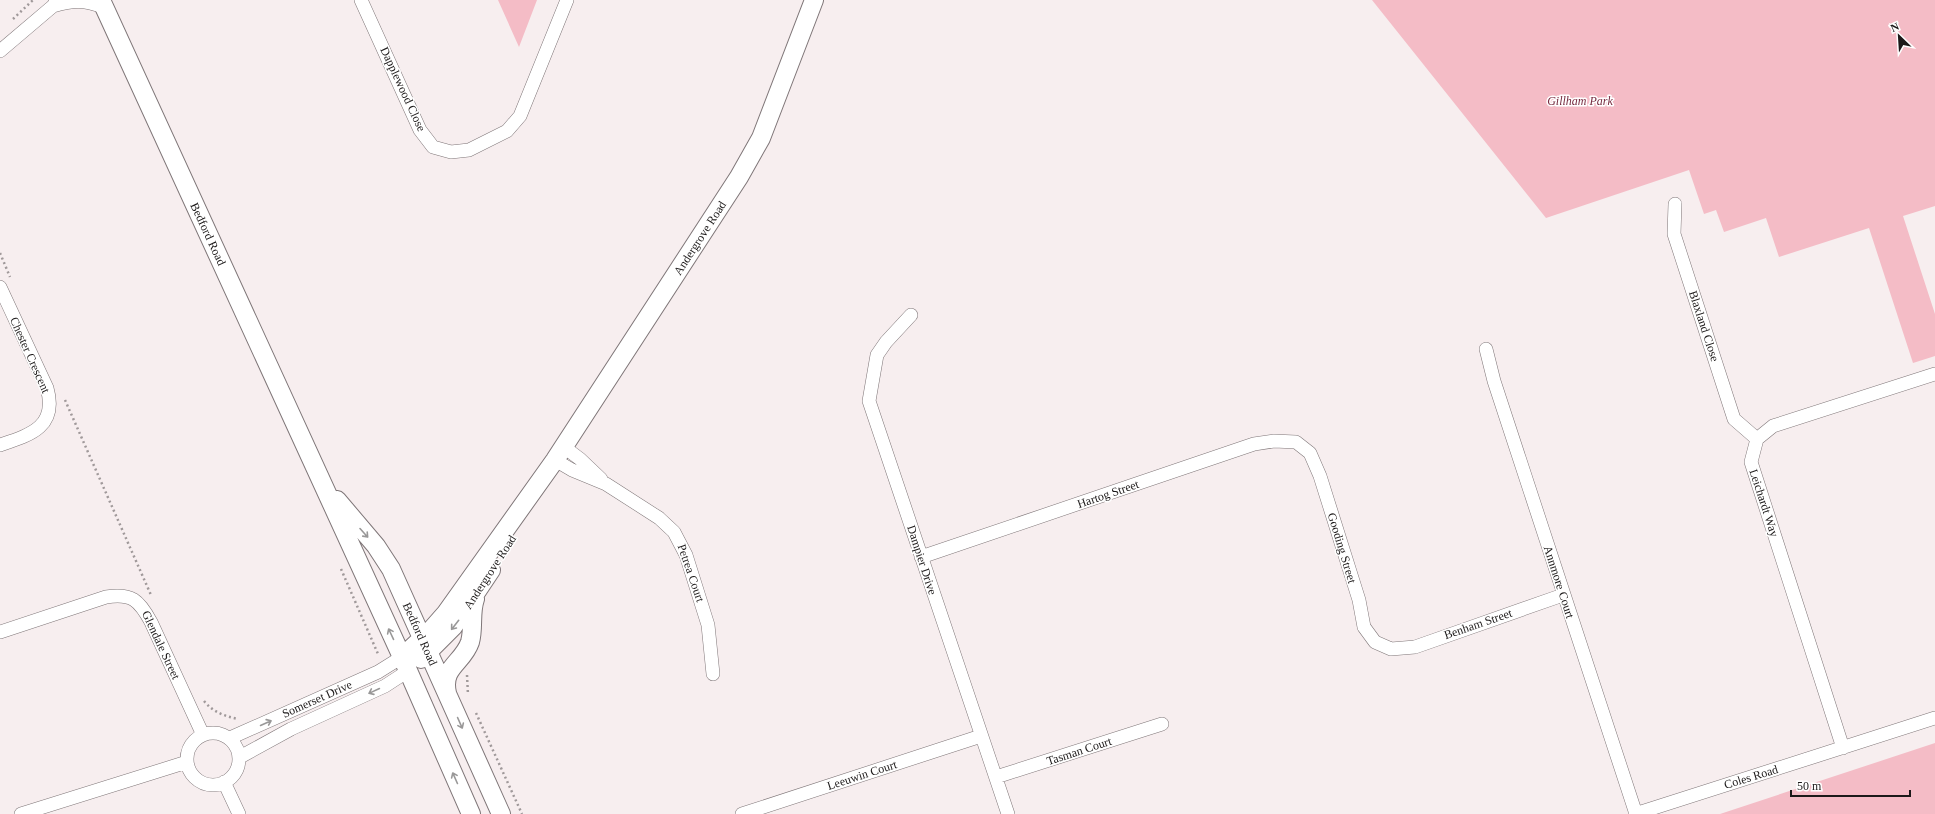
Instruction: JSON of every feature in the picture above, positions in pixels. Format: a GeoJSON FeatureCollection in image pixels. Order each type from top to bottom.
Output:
{"type":"FeatureCollection","features":[{"type":"Feature","properties":{"kind":"street"},"geometry":{"type":"LineString","coordinates":[[0,51],[55,3],[73,0],[89,0],[102,4]]}},
{"type":"Feature","properties":{"kind":"street","name":"Dapplewood Close"},"geometry":{"type":"LineString","coordinates":[[362,0],[420,130],[433,147],[451,152],[469,150],[508,131],[520,116],[567,0]]}},
{"type":"Feature","properties":{"kind":"street","name":"Andergrove Road"},"geometry":{"type":"LineString","coordinates":[[425,645],[559,454],[739,177],[761,138],[814,0]]}},
{"type":"Feature","properties":{"kind":"street","name":"Bedford Road"},"geometry":{"type":"LineString","coordinates":[[102,4],[405,664],[471,814]]}},
{"type":"Feature","properties":{"kind":"street","name":"Blaxland Close"},"geometry":{"type":"LineString","coordinates":[[1675,204],[1674,234],[1734,419],[1756,439]]}},
{"type":"Feature","properties":{"kind":"street","name":"Chester Crescent"},"geometry":{"type":"LineString","coordinates":[[0,287],[47,388],[50,402],[46,419],[36,431],[0,444]]}},
{"type":"Feature","properties":{"kind":"street","name":"Dampier Drive"},"geometry":{"type":"LineString","coordinates":[[911,315],[886,342],[877,355],[869,401],[1008,814]]}},
{"type":"Feature","properties":{"kind":"street","name":"Annmore Court"},"geometry":{"type":"LineString","coordinates":[[1486,349],[1494,381],[1635,814]]}},
{"type":"Feature","properties":{"kind":"street"},"geometry":{"type":"LineString","coordinates":[[1756,439],[1773,426],[1935,374]]}},
{"type":"Feature","properties":{"kind":"street","name":"Leichardt Way"},"geometry":{"type":"LineString","coordinates":[[1756,439],[1751,462],[1843,748]]}},
{"type":"Feature","properties":{"kind":"street","name":"Hartog Street"},"geometry":{"type":"LineString","coordinates":[[921,557],[1254,444],[1274,441],[1296,442]]}},
{"type":"Feature","properties":{"kind":"street","name":"Gooding Street"},"geometry":{"type":"LineString","coordinates":[[1296,442],[1310,453],[1320,476],[1359,600],[1364,627],[1375,642],[1391,649]]}},
{"type":"Feature","properties":{"kind":"street","name":"Andergrove Road"},"geometry":{"type":"LineString","coordinates":[[405,664],[425,645],[453,627],[516,532],[559,454]]}},
{"type":"Feature","properties":{"kind":"street","name":"Petrea Court"},"geometry":{"type":"LineString","coordinates":[[559,454],[580,459],[606,484],[665,522],[680,540],[708,625],[713,674]]}},
{"type":"Feature","properties":{"kind":"street","name":"Bedford Road"},"geometry":{"type":"LineString","coordinates":[[315,469],[341,505],[382,554],[391,569],[501,814]]}},
{"type":"Feature","properties":{"kind":"street"},"geometry":{"type":"LineString","coordinates":[[448,695],[446,678],[451,667],[463,654],[470,641],[473,604],[480,587]]}},
{"type":"Feature","properties":{"kind":"street","name":"Glendale Street"},"geometry":{"type":"LineString","coordinates":[[0,632],[106,597],[119,595],[135,600],[143,607],[151,622],[203,735]]}},
{"type":"Feature","properties":{"kind":"street","name":"Benham Street"},"geometry":{"type":"LineString","coordinates":[[1391,649],[1415,647],[1563,595]]}},
{"type":"Feature","properties":{"kind":"street","name":"Somerset Drive"},"geometry":{"type":"LineString","coordinates":[[230,738],[378,672],[405,664]]}},
{"type":"Feature","properties":{"kind":"street","name":"Somerset Drive"},"geometry":{"type":"LineString","coordinates":[[240,757],[291,729],[385,686],[405,664]]}},
{"type":"Feature","properties":{"kind":"street","name":"Coles Road"},"geometry":{"type":"LineString","coordinates":[[1635,814],[1935,718]]}},
{"type":"Feature","properties":{"kind":"street","name":"Tasman Court"},"geometry":{"type":"LineString","coordinates":[[996,777],[1162,724]]}},
{"type":"Feature","properties":{"kind":"street"},"geometry":{"type":"LineString","coordinates":[[217,733],[230,738],[235,743],[240,757],[238,767],[233,776],[224,782],[208,784],[200,782],[192,773],[187,762],[190,746],[196,739],[203,735],[217,733]]}},
{"type":"Feature","properties":{"kind":"street","name":"Leeuwin Court"},"geometry":{"type":"LineString","coordinates":[[742,814],[981,736]]}},
{"type":"Feature","properties":{"kind":"street"},"geometry":{"type":"LineString","coordinates":[[21,814],[187,762]]}},
{"type":"Feature","properties":{"kind":"street"},"geometry":{"type":"LineString","coordinates":[[224,782],[239,814]]}},
{"type":"Feature","properties":{"kind":"path"},"geometry":{"type":"LineString","coordinates":[[11,21],[33,0]]}},
{"type":"Feature","properties":{"kind":"path"},"geometry":{"type":"LineString","coordinates":[[0,253],[12,282]]}},
{"type":"Feature","properties":{"kind":"path"},"geometry":{"type":"LineString","coordinates":[[62,395],[152,597]]}},
{"type":"Feature","properties":{"kind":"path"},"geometry":{"type":"LineString","coordinates":[[339,562],[378,654],[376,658]]}},
{"type":"Feature","properties":{"kind":"path"},"geometry":{"type":"LineString","coordinates":[[467,674],[467,692],[470,699]]}},
{"type":"Feature","properties":{"kind":"path"},"geometry":{"type":"LineString","coordinates":[[204,701],[209,707],[224,716],[244,720]]}},
{"type":"Feature","properties":{"kind":"path"},"geometry":{"type":"LineString","coordinates":[[473,706],[522,814]]}},
{"type":"Feature","properties":{"kind":"green space"},"geometry":{"type":"Polygon","coordinates":[[[498,0],[537,0],[519,47],[498,0]]]}},
{"type":"Feature","properties":{"kind":"green space","name":"Gillham Park"},"geometry":{"type":"Polygon","coordinates":[[[1372,0],[1935,0],[1935,206],[1903,216],[1935,314],[1935,356],[1913,363],[1869,228],[1779,257],[1766,218],[1724,232],[1716,210],[1704,214],[1689,170],[1546,218],[1372,0]]]}},
{"type":"Feature","properties":{"kind":"green space"},"geometry":{"type":"Polygon","coordinates":[[[1935,743],[1935,814],[1720,814],[1935,743]]]}}]}
